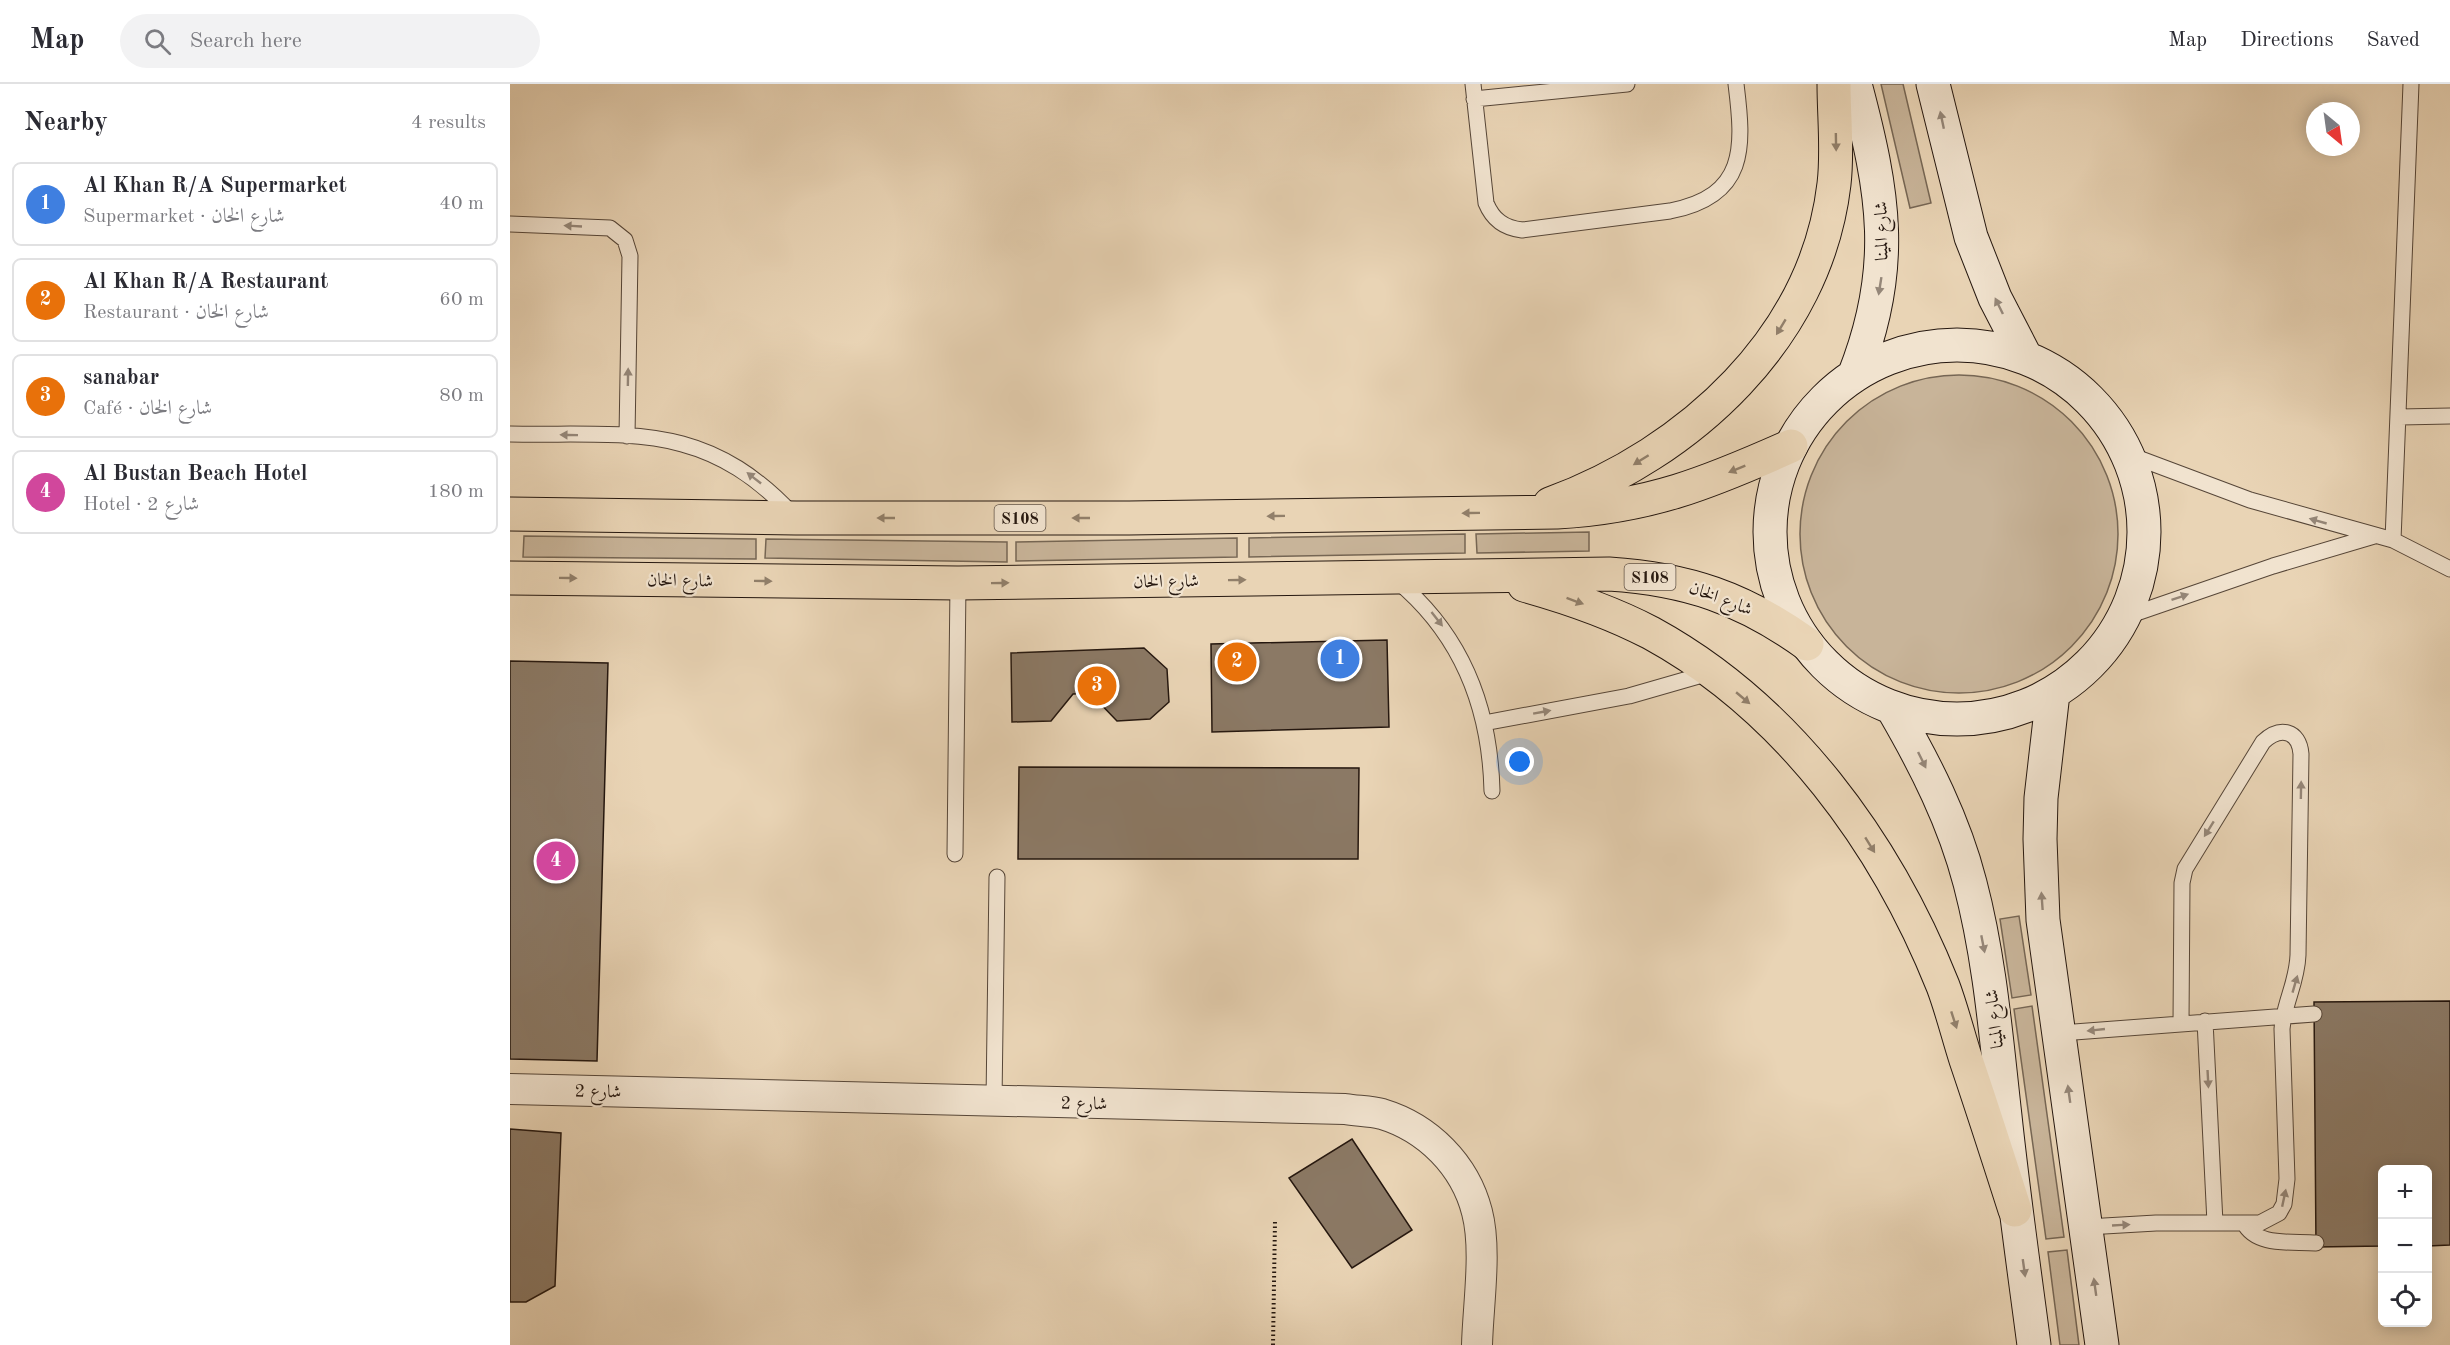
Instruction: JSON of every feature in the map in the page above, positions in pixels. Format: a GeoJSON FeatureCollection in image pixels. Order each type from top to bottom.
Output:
{"type":"FeatureCollection","features":[{"type":"Feature","properties":{"kind":"main road"},"geometry":{"type":"LineString","coordinates":[[1529,512],[1600,483],[1663,447],[1720,401],[1778,334],[1792,309],[1814,259],[1830,208],[1836,161],[1834,84]]}},
{"type":"Feature","properties":{"kind":"main road","name":"شارع المينا"},"geometry":{"type":"LineString","coordinates":[[1854,376],[1875,312],[1884,244],[1878,176],[1855,84]]}},
{"type":"Feature","properties":{"kind":"main road"},"geometry":{"type":"LineString","coordinates":[[1933,84],[1971,237],[1995,298],[2026,358]]}},
{"type":"Feature","properties":{"kind":"main road"},"geometry":{"type":"LineString","coordinates":[[1976,346],[2026,358],[2069,382],[2088,397],[2104,416],[2130,455],[2144,510],[2145,536],[2142,563],[2125,617],[2096,658],[2053,693],[2029,705],[1975,719],[1947,720],[1893,709],[1845,683],[1824,665],[1807,644],[1781,599],[1770,548],[1773,496],[1791,446],[1818,407],[1854,376],[1900,354],[1925,348],[1976,346]]}},
{"type":"Feature","properties":{"kind":"main road","name":"S108"},"geometry":{"type":"LineString","coordinates":[[510,514],[796,518],[1129,518],[1592,510],[1661,498],[1695,488],[1791,446]]}},
{"type":"Feature","properties":{"kind":"main road","name":"شارع الخان"},"geometry":{"type":"LineString","coordinates":[[510,578],[957,583],[1395,579],[1609,574],[1680,582],[1714,592],[1747,606],[1807,644]]}},
{"type":"Feature","properties":{"kind":"main road"},"geometry":{"type":"LineString","coordinates":[[1478,577],[1524,585],[1613,616],[1650,633],[1711,672],[1760,713],[1816,771],[1863,835],[1899,894],[1943,988],[2015,1210]]}},
{"type":"Feature","properties":{"kind":"main road"},"geometry":{"type":"LineString","coordinates":[[2053,693],[2042,786],[2040,879],[2043,920],[2061,1034],[2102,1345]]}},
{"type":"Feature","properties":{"kind":"main road","name":"شارع المينا"},"geometry":{"type":"LineString","coordinates":[[1893,709],[1938,793],[1970,881],[1990,977],[2015,1210],[2034,1345]]}},
{"type":"Feature","properties":{"kind":"street","name":"شارع 2"},"geometry":{"type":"LineString","coordinates":[[510,1089],[1346,1109],[1381,1114],[1415,1127],[1443,1149],[1464,1178],[1477,1212],[1480,1247],[1477,1345]]}},
{"type":"Feature","properties":{"kind":"lane"},"geometry":{"type":"LineString","coordinates":[[1627,84],[1474,92],[1486,203],[1490,212],[1504,225],[1522,230],[1689,208],[1707,199],[1723,185],[1734,169],[1741,150],[1742,130],[1736,84]]}},
{"type":"Feature","properties":{"kind":"lane"},"geometry":{"type":"LineString","coordinates":[[2393,540],[2400,417],[2411,84]]}},
{"type":"Feature","properties":{"kind":"lane"},"geometry":{"type":"LineString","coordinates":[[510,224],[610,228],[625,240],[630,256],[627,436]]}},
{"type":"Feature","properties":{"kind":"lane"},"geometry":{"type":"LineString","coordinates":[[2400,417],[2450,416]]}},
{"type":"Feature","properties":{"kind":"lane"},"geometry":{"type":"LineString","coordinates":[[510,434],[627,436],[674,440],[722,457],[775,495],[796,518]]}},
{"type":"Feature","properties":{"kind":"lane"},"geometry":{"type":"LineString","coordinates":[[2130,455],[2250,500],[2393,540],[2450,569]]}},
{"type":"Feature","properties":{"kind":"lane"},"geometry":{"type":"LineString","coordinates":[[2125,617],[2273,566],[2374,536]]}},
{"type":"Feature","properties":{"kind":"lane"},"geometry":{"type":"LineString","coordinates":[[1395,579],[1431,612],[1446,632],[1470,676],[1484,723],[1491,761],[1492,791]]}},
{"type":"Feature","properties":{"kind":"lane"},"geometry":{"type":"LineString","coordinates":[[955,854],[957,583]]}},
{"type":"Feature","properties":{"kind":"lane"},"geometry":{"type":"LineString","coordinates":[[1484,723],[1629,696],[1711,672]]}},
{"type":"Feature","properties":{"kind":"lane"},"geometry":{"type":"LineString","coordinates":[[2087,1227],[2244,1223],[2270,1220],[2279,1213],[2284,1203],[2287,1179],[2282,1029],[2298,972],[2301,754],[2300,742],[2293,734],[2282,730],[2263,742],[2185,869],[2182,883],[2181,1023]]}},
{"type":"Feature","properties":{"kind":"lane"},"geometry":{"type":"LineString","coordinates":[[994,1101],[997,877]]}},
{"type":"Feature","properties":{"kind":"lane"},"geometry":{"type":"LineString","coordinates":[[2061,1034],[2314,1014]]}},
{"type":"Feature","properties":{"kind":"lane"},"geometry":{"type":"LineString","coordinates":[[2205,1021],[2215,1223]]}},
{"type":"Feature","properties":{"kind":"lane"},"geometry":{"type":"LineString","coordinates":[[2244,1223],[2249,1232],[2257,1238],[2316,1243]]}},
{"type":"Feature","properties":{"kind":"path"},"geometry":{"type":"LineString","coordinates":[[1273,1345],[1275,1221]]}},
{"type":"Feature","properties":{"kind":"shaded area"},"geometry":{"type":"Polygon","coordinates":[[[1881,84],[1903,84],[1931,203],[1910,208],[1881,84]]]}},
{"type":"Feature","properties":{"kind":"shaded area"},"geometry":{"type":"Polygon","coordinates":[[[1959,375],[1990,378],[2020,387],[2060,411],[2082,433],[2106,473],[2115,503],[2118,534],[2115,565],[2106,595],[2082,635],[2060,657],[2020,681],[1990,690],[1959,693],[1928,690],[1898,681],[1858,657],[1836,635],[1812,595],[1803,565],[1800,534],[1803,503],[1812,473],[1836,433],[1858,411],[1898,387],[1928,378],[1959,375]]]}},
{"type":"Feature","properties":{"kind":"shaded area"},"geometry":{"type":"Polygon","coordinates":[[[1589,532],[1589,551],[1477,553],[1476,534],[1589,532]]]}},
{"type":"Feature","properties":{"kind":"shaded area"},"geometry":{"type":"Polygon","coordinates":[[[1465,534],[1465,553],[1249,557],[1249,538],[1465,534]]]}},
{"type":"Feature","properties":{"kind":"shaded area"},"geometry":{"type":"Polygon","coordinates":[[[524,536],[756,539],[756,559],[523,557],[524,536]]]}},
{"type":"Feature","properties":{"kind":"shaded area"},"geometry":{"type":"Polygon","coordinates":[[[1237,538],[1237,557],[1016,561],[1016,542],[1237,538]]]}},
{"type":"Feature","properties":{"kind":"shaded area"},"geometry":{"type":"Polygon","coordinates":[[[766,539],[1007,542],[1007,562],[765,558],[766,539]]]}},
{"type":"Feature","properties":{"kind":"shaded area"},"geometry":{"type":"Polygon","coordinates":[[[2019,916],[2031,995],[2012,998],[2000,919],[2019,916]]]}},
{"type":"Feature","properties":{"kind":"shaded area"},"geometry":{"type":"Polygon","coordinates":[[[2032,1006],[2064,1237],[2046,1239],[2014,1009],[2032,1006]]]}},
{"type":"Feature","properties":{"kind":"shaded area"},"geometry":{"type":"Polygon","coordinates":[[[2067,1250],[2079,1345],[2060,1345],[2048,1252],[2067,1250]]]}},
{"type":"Feature","properties":{"kind":"building"},"geometry":{"type":"Polygon","coordinates":[[[1387,640],[1389,727],[1212,732],[1211,644],[1387,640]]]}},
{"type":"Feature","properties":{"kind":"building"},"geometry":{"type":"Polygon","coordinates":[[[1144,648],[1167,669],[1169,702],[1150,719],[1117,721],[1090,693],[1073,694],[1051,721],[1012,722],[1011,653],[1144,648]]]}},
{"type":"Feature","properties":{"kind":"building"},"geometry":{"type":"Polygon","coordinates":[[[510,661],[608,663],[597,1061],[510,1059],[510,661]]]}},
{"type":"Feature","properties":{"kind":"building"},"geometry":{"type":"Polygon","coordinates":[[[1019,767],[1359,768],[1358,859],[1018,859],[1019,767]]]}},
{"type":"Feature","properties":{"kind":"building"},"geometry":{"type":"Polygon","coordinates":[[[2450,1001],[2450,1245],[2432,1246],[2432,1165],[2378,1165],[2378,1246],[2316,1247],[2314,1002],[2450,1001]]]}},
{"type":"Feature","properties":{"kind":"building"},"geometry":{"type":"Polygon","coordinates":[[[510,1129],[561,1133],[555,1286],[526,1302],[510,1302],[510,1129]]]}},
{"type":"Feature","properties":{"kind":"building"},"geometry":{"type":"Polygon","coordinates":[[[1352,1139],[1412,1230],[1352,1268],[1289,1178],[1352,1139]]]}},
{"type":"Feature","properties":{"kind":"place","name":"Al Khan R/A Supermarket"},"geometry":{"type":"Point","coordinates":[1340,659]}},
{"type":"Feature","properties":{"kind":"place","name":"Al Khan R/A Restaurant"},"geometry":{"type":"Point","coordinates":[1237,662]}},
{"type":"Feature","properties":{"kind":"place","name":"sanabar"},"geometry":{"type":"Point","coordinates":[1097,686]}},
{"type":"Feature","properties":{"kind":"place","name":"Al Bustan Beach Hotel"},"geometry":{"type":"Point","coordinates":[556,861]}}]}
